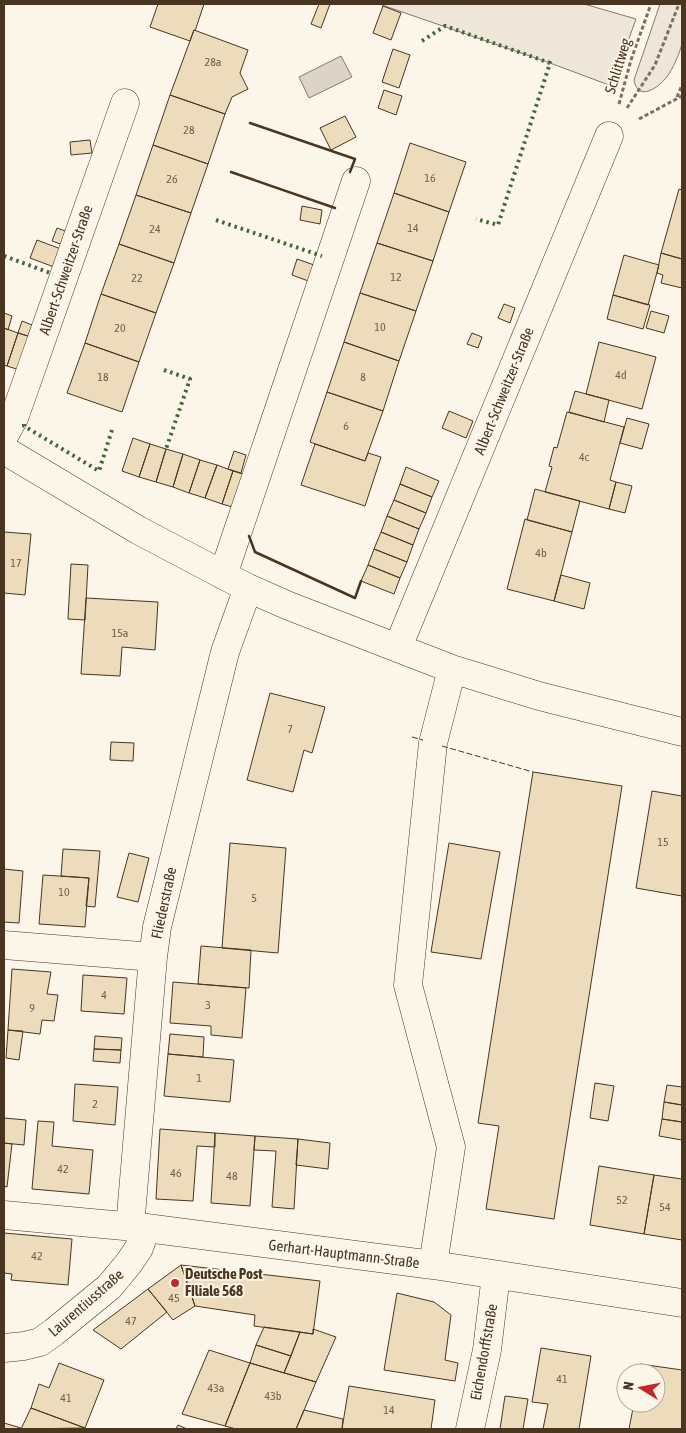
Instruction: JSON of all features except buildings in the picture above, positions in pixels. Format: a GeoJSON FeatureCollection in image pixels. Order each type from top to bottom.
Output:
{"type":"FeatureCollection","features":[{"type":"Feature","properties":{"kind":"street","name":"Albert-Schweitzer-Straße"},"geometry":{"type":"LineString","coordinates":[[4,436],[14,418],[125,103]]}},
{"type":"Feature","properties":{"kind":"street","name":"Albert-Schweitzer-Straße"},"geometry":{"type":"LineString","coordinates":[[398,647],[609,136]]}},
{"type":"Feature","properties":{"kind":"street"},"geometry":{"type":"LineString","coordinates":[[223,575],[356,181]]}},
{"type":"Feature","properties":{"kind":"street"},"geometry":{"type":"LineString","coordinates":[[4,450],[138,530],[248,588],[289,606],[452,669],[539,696],[682,732]]}},
{"type":"Feature","properties":{"kind":"street","name":"Fliederstraße"},"geometry":{"type":"LineString","coordinates":[[138,1228],[153,957],[157,927],[225,652],[248,588]]}},
{"type":"Feature","properties":{"kind":"street"},"geometry":{"type":"LineString","coordinates":[[433,1265],[451,1147],[408,985],[433,743],[452,669]]}},
{"type":"Feature","properties":{"kind":"street"},"geometry":{"type":"LineString","coordinates":[[4,945],[153,957]]}},
{"type":"Feature","properties":{"kind":"street","name":"Gerhart-Hauptmann-Straße"},"geometry":{"type":"LineString","coordinates":[[4,1215],[138,1228],[433,1265],[682,1303]]}},
{"type":"Feature","properties":{"kind":"street","name":"Laurentiusstraße"},"geometry":{"type":"LineString","coordinates":[[4,1348],[40,1342],[109,1287],[130,1263],[139,1248],[138,1228]]}},
{"type":"Feature","properties":{"kind":"street","name":"Eichendorffstraße"},"geometry":{"type":"LineString","coordinates":[[470,1429],[487,1350],[496,1275]]}},
{"type":"Feature","properties":{"kind":"path","name":"Schlittweg"},"geometry":{"type":"LineString","coordinates":[[609,136],[631,60],[651,4]]}},
{"type":"Feature","properties":{"kind":"path"},"geometry":{"type":"LineString","coordinates":[[609,136],[655,65],[679,4]]}},
{"type":"Feature","properties":{"kind":"path"},"geometry":{"type":"LineString","coordinates":[[677,98],[682,85]]}},
{"type":"Feature","properties":{"kind":"path"},"geometry":{"type":"LineString","coordinates":[[609,136],[682,96]]}},
{"type":"Feature","properties":{"kind":"shaded area"},"geometry":{"type":"Polygon","coordinates":[[[379,4],[584,4],[636,19],[622,58],[609,85],[379,4]]]}},
{"type":"Feature","properties":{"kind":"shaded area"},"geometry":{"type":"Polygon","coordinates":[[[660,4],[682,4],[683,34],[681,46],[667,77],[651,90],[646,92],[640,91],[636,87],[634,80],[660,4]]]}},
{"type":"Feature","properties":{"kind":"shaded area"},"geometry":{"type":"Polygon","coordinates":[[[341,56],[352,77],[309,98],[299,77],[341,56]]]}},
{"type":"Feature","properties":{"kind":"hedge"},"geometry":{"type":"LineString","coordinates":[[422,41],[445,26],[550,63],[498,225],[476,219]]}},
{"type":"Feature","properties":{"kind":"hedge"},"geometry":{"type":"LineString","coordinates":[[216,220],[322,256]]}},
{"type":"Feature","properties":{"kind":"hedge"},"geometry":{"type":"LineString","coordinates":[[4,256],[53,274]]}},
{"type":"Feature","properties":{"kind":"hedge"},"geometry":{"type":"LineString","coordinates":[[164,370],[190,379],[166,449]]}},
{"type":"Feature","properties":{"kind":"hedge"},"geometry":{"type":"LineString","coordinates":[[24,424],[24,426],[99,471],[112,430]]}},
{"type":"Feature","properties":{"kind":"fence"},"geometry":{"type":"LineString","coordinates":[[412,737],[423,740]]}},
{"type":"Feature","properties":{"kind":"fence"},"geometry":{"type":"LineString","coordinates":[[442,746],[533,772]]}},
{"type":"Feature","properties":{"kind":"wall"},"geometry":{"type":"LineString","coordinates":[[250,123],[355,159],[350,172]]}},
{"type":"Feature","properties":{"kind":"wall"},"geometry":{"type":"LineString","coordinates":[[231,172],[335,208]]}},
{"type":"Feature","properties":{"kind":"wall"},"geometry":{"type":"LineString","coordinates":[[249,536],[255,552],[355,598],[361,581]]}},
{"type":"Feature","properties":{"kind":"place","name":"Deutsche Post FIliale 568"},"geometry":{"type":"Point","coordinates":[175,1283]}}]}
